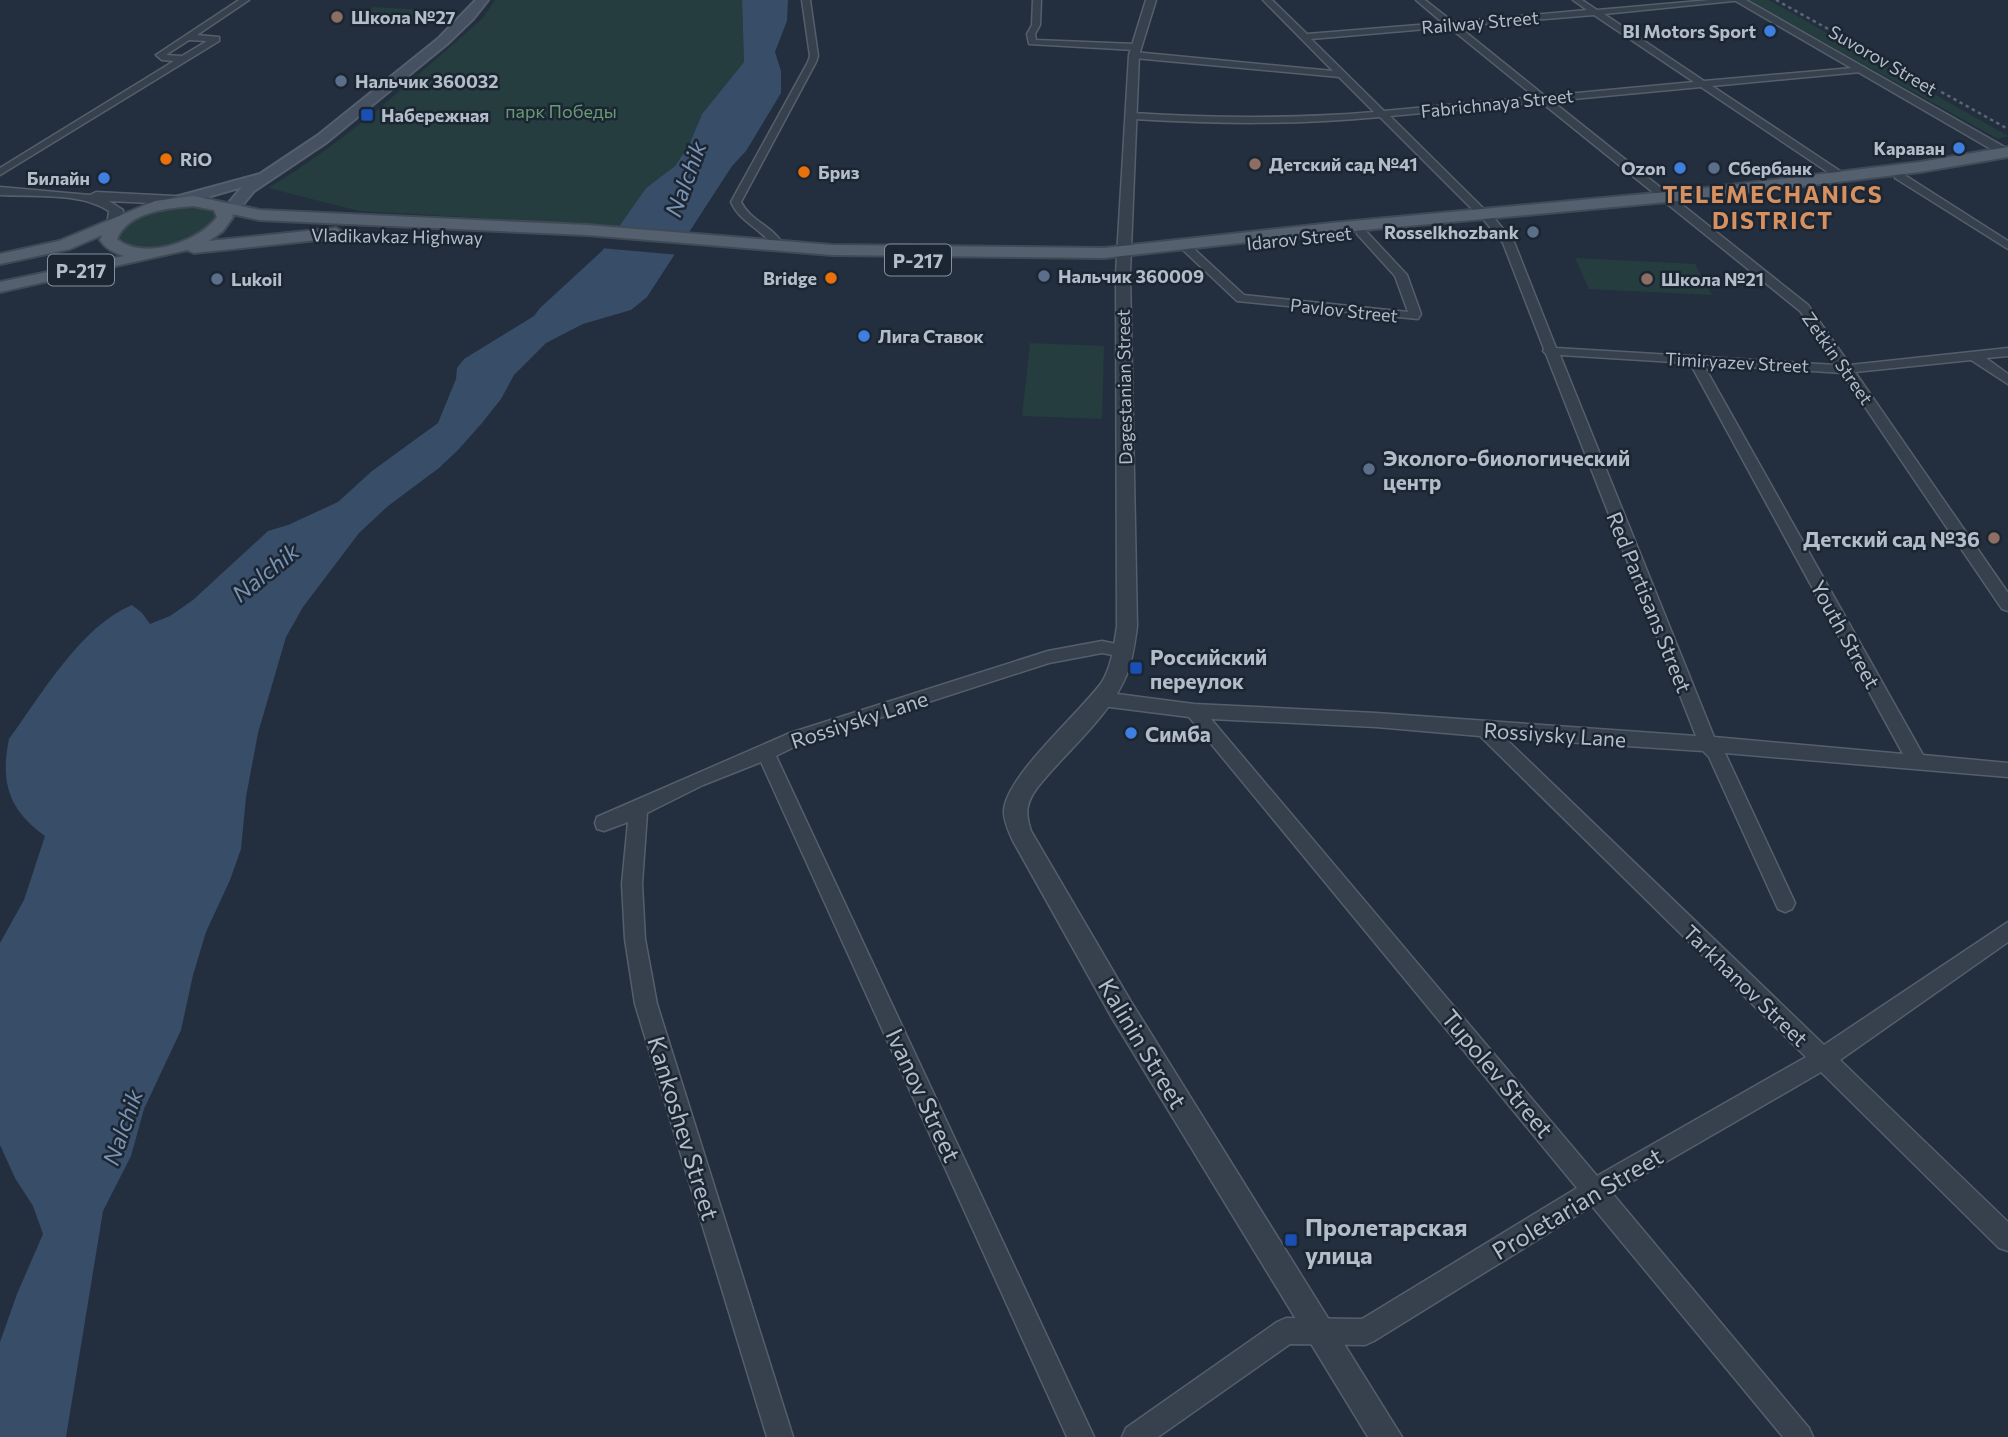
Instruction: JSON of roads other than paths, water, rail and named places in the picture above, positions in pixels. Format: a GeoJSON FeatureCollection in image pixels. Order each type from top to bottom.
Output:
{"type":"FeatureCollection","features":[{"type":"Feature","properties":{"kind":"main road"},"geometry":{"type":"LineString","coordinates":[[226,212],[268,175],[307,150],[381,92],[462,24],[482,0]]}},
{"type":"Feature","properties":{"kind":"main road","name":"Idarov Street"},"geometry":{"type":"LineString","coordinates":[[715,247],[778,246],[900,253],[1125,255],[1899,176],[2007,154]]}},
{"type":"Feature","properties":{"kind":"main road","name":"Idarov Street"},"geometry":{"type":"LineString","coordinates":[[1672,200],[2007,154]]}},
{"type":"Feature","properties":{"kind":"main road"},"geometry":{"type":"LineString","coordinates":[[182,201],[268,175]]}},
{"type":"Feature","properties":{"kind":"main road","name":"Р-217"},"geometry":{"type":"LineString","coordinates":[[0,260],[64,245],[138,212],[182,201],[208,202],[226,212],[223,222],[210,234],[168,250],[131,253],[119,250],[108,240],[116,224]]}},
{"type":"Feature","properties":{"kind":"main road","name":"Vladikavkaz Highway"},"geometry":{"type":"LineString","coordinates":[[226,212],[582,236]]}},
{"type":"Feature","properties":{"kind":"main road","name":"Idarov Street"},"geometry":{"type":"LineString","coordinates":[[715,247],[855,260],[1070,260],[1189,250],[1487,217]]}},
{"type":"Feature","properties":{"kind":"main road","name":"Vladikavkaz Highway"},"geometry":{"type":"LineString","coordinates":[[0,287],[168,250],[349,232],[582,236]]}},
{"type":"Feature","properties":{"kind":"main road","name":"Р-217"},"geometry":{"type":"LineString","coordinates":[[582,236],[715,247]]}},
{"type":"Feature","properties":{"kind":"street"},"geometry":{"type":"LineString","coordinates":[[187,59],[165,58],[160,55],[245,0]]}},
{"type":"Feature","properties":{"kind":"street"},"geometry":{"type":"LineString","coordinates":[[778,246],[771,234],[746,219],[736,202],[812,62],[814,56],[806,0]]}},
{"type":"Feature","properties":{"kind":"street"},"geometry":{"type":"LineString","coordinates":[[1037,0],[1032,43],[1134,51],[1340,75]]}},
{"type":"Feature","properties":{"kind":"street","name":"Dagestanian Street"},"geometry":{"type":"LineString","coordinates":[[1124,651],[1127,626],[1125,255],[1134,51],[1151,0]]}},
{"type":"Feature","properties":{"kind":"street","name":"Red Partisans Street"},"geometry":{"type":"LineString","coordinates":[[1267,0],[1340,75],[1487,217],[1508,244],[1708,744],[1716,753],[1785,903]]}},
{"type":"Feature","properties":{"kind":"street","name":"Zetkin Street"},"geometry":{"type":"LineString","coordinates":[[1420,0],[1804,308],[2008,605]]}},
{"type":"Feature","properties":{"kind":"street"},"geometry":{"type":"LineString","coordinates":[[1577,0],[1842,177]]}},
{"type":"Feature","properties":{"kind":"street","name":"Railway Street"},"geometry":{"type":"LineString","coordinates":[[1305,37],[1739,0]]}},
{"type":"Feature","properties":{"kind":"street","name":"Suvorov Street"},"geometry":{"type":"LineString","coordinates":[[1739,0],[2007,154]]}},
{"type":"Feature","properties":{"kind":"street"},"geometry":{"type":"LineString","coordinates":[[0,172],[216,39],[187,37]]}},
{"type":"Feature","properties":{"kind":"street","name":"Fabrichnaya Street"},"geometry":{"type":"LineString","coordinates":[[1133,116],[1236,122],[1381,115],[1861,69]]}},
{"type":"Feature","properties":{"kind":"street"},"geometry":{"type":"LineString","coordinates":[[1899,176],[2008,246]]}},
{"type":"Feature","properties":{"kind":"street"},"geometry":{"type":"LineString","coordinates":[[0,191],[182,201]]}},
{"type":"Feature","properties":{"kind":"street"},"geometry":{"type":"LineString","coordinates":[[73,196],[111,204],[116,209],[116,224]]}},
{"type":"Feature","properties":{"kind":"street","name":"Pavlov Street"},"geometry":{"type":"LineString","coordinates":[[1189,250],[1241,298],[1414,316],[1401,275],[1361,232]]}},
{"type":"Feature","properties":{"kind":"street","name":"Timiryazev Street"},"geometry":{"type":"LineString","coordinates":[[1549,351],[1846,369],[2008,352]]}},
{"type":"Feature","properties":{"kind":"street"},"geometry":{"type":"LineString","coordinates":[[1976,357],[2008,380]]}},
{"type":"Feature","properties":{"kind":"street","name":"Youth Street"},"geometry":{"type":"LineString","coordinates":[[1693,359],[1917,762]]}},
{"type":"Feature","properties":{"kind":"street","name":"Rossiysky Lane"},"geometry":{"type":"LineString","coordinates":[[604,823],[638,810],[697,780],[766,754],[796,738],[1048,657],[1102,647],[1124,651]]}},
{"type":"Feature","properties":{"kind":"street","name":"Kalinin Street"},"geometry":{"type":"LineString","coordinates":[[1124,651],[1115,676],[1101,699],[1027,783],[1019,796],[1015,808],[1021,834],[1121,1009],[1386,1437]]}},
{"type":"Feature","properties":{"kind":"street","name":"Rossiysky Lane"},"geometry":{"type":"LineString","coordinates":[[1101,699],[1194,711],[1376,720],[1485,730],[1708,744],[2008,770]]}},
{"type":"Feature","properties":{"kind":"street","name":"Tupolev Street"},"geometry":{"type":"LineString","coordinates":[[1194,711],[1800,1437]]}},
{"type":"Feature","properties":{"kind":"street","name":"Tarkhanov Street"},"geometry":{"type":"LineString","coordinates":[[1485,730],[2008,1239]]}},
{"type":"Feature","properties":{"kind":"street","name":"Ivanov Street"},"geometry":{"type":"LineString","coordinates":[[766,754],[1082,1437]]}},
{"type":"Feature","properties":{"kind":"street","name":"Kankoshev Street"},"geometry":{"type":"LineString","coordinates":[[638,810],[632,884],[635,939],[646,1003],[780,1437]]}},
{"type":"Feature","properties":{"kind":"street","name":"Proletarian Street"},"geometry":{"type":"LineString","coordinates":[[1135,1437],[1286,1331],[1365,1332],[1595,1190],[1823,1059],[2006,935]]}},
{"type":"Feature","properties":{"kind":"water","name":"Nalchik"},"geometry":{"type":"Polygon","coordinates":[[[742,0],[788,0],[787,21],[775,52],[781,71],[781,93],[746,151],[732,166],[647,297],[631,310],[583,324],[546,343],[514,375],[501,399],[458,450],[359,533],[303,607],[286,637],[258,733],[246,797],[241,849],[206,932],[181,1030],[144,1109],[131,1156],[103,1211],[66,1437],[0,1437],[0,1342],[43,1234],[33,1206],[15,1178],[0,1145],[0,943],[24,900],[45,836],[23,816],[10,794],[6,769],[9,739],[63,663],[113,615],[132,605],[150,624],[170,616],[193,600],[268,531],[288,525],[338,502],[372,471],[438,423],[456,379],[457,368],[464,359],[534,316],[602,251],[646,188],[675,166],[689,145],[702,114],[744,62],[742,0]]]}},
{"type":"Feature","properties":{"kind":"railway"},"geometry":{"type":"LineString","coordinates":[[1776,0],[2008,129]]}},
{"type":"Feature","properties":{"kind":"place","name":"Школа №27"},"geometry":{"type":"Point","coordinates":[337,17]}},
{"type":"Feature","properties":{"kind":"place","name":"BI Motors Sport"},"geometry":{"type":"Point","coordinates":[1770,31]}},
{"type":"Feature","properties":{"kind":"place","name":"Нальчик 360032"},"geometry":{"type":"Point","coordinates":[341,81]}},
{"type":"Feature","properties":{"kind":"place","name":"Набережная"},"geometry":{"type":"Point","coordinates":[367,115]}},
{"type":"Feature","properties":{"kind":"place","name":"Караван"},"geometry":{"type":"Point","coordinates":[1959,148]}},
{"type":"Feature","properties":{"kind":"place","name":"RiO"},"geometry":{"type":"Point","coordinates":[166,159]}},
{"type":"Feature","properties":{"kind":"place","name":"Детский сад №41"},"geometry":{"type":"Point","coordinates":[1255,164]}},
{"type":"Feature","properties":{"kind":"place","name":"Ozon"},"geometry":{"type":"Point","coordinates":[1680,168]}},
{"type":"Feature","properties":{"kind":"place","name":"Сбербанк"},"geometry":{"type":"Point","coordinates":[1714,168]}},
{"type":"Feature","properties":{"kind":"place","name":"Бриз"},"geometry":{"type":"Point","coordinates":[804,172]}},
{"type":"Feature","properties":{"kind":"place","name":"Билайн"},"geometry":{"type":"Point","coordinates":[104,178]}},
{"type":"Feature","properties":{"kind":"place","name":"Rosselkhozbank"},"geometry":{"type":"Point","coordinates":[1533,232]}},
{"type":"Feature","properties":{"kind":"place","name":"Нальчик 360009"},"geometry":{"type":"Point","coordinates":[1044,276]}},
{"type":"Feature","properties":{"kind":"place","name":"Bridge"},"geometry":{"type":"Point","coordinates":[831,278]}},
{"type":"Feature","properties":{"kind":"place","name":"Lukoil"},"geometry":{"type":"Point","coordinates":[217,279]}},
{"type":"Feature","properties":{"kind":"place","name":"Школа №21"},"geometry":{"type":"Point","coordinates":[1647,279]}},
{"type":"Feature","properties":{"kind":"place","name":"Лига Ставок"},"geometry":{"type":"Point","coordinates":[864,336]}},
{"type":"Feature","properties":{"kind":"place","name":"Эколого-биологический центр"},"geometry":{"type":"Point","coordinates":[1369,469]}},
{"type":"Feature","properties":{"kind":"place","name":"Детский сад №36"},"geometry":{"type":"Point","coordinates":[1994,538]}},
{"type":"Feature","properties":{"kind":"place","name":"Российский переулок"},"geometry":{"type":"Point","coordinates":[1136,668]}},
{"type":"Feature","properties":{"kind":"place","name":"Симба"},"geometry":{"type":"Point","coordinates":[1131,733]}},
{"type":"Feature","properties":{"kind":"place","name":"Пролетарская улица"},"geometry":{"type":"Point","coordinates":[1291,1240]}},
{"type":"Feature","properties":{"kind":"district","name":"TELEMECHANICS DISTRICT"},"geometry":{"type":"Point","coordinates":[1773,207]}},
{"type":"Feature","properties":{"kind":"park label","name":"парк Победы"},"geometry":{"type":"Point","coordinates":[561,111]}}]}
